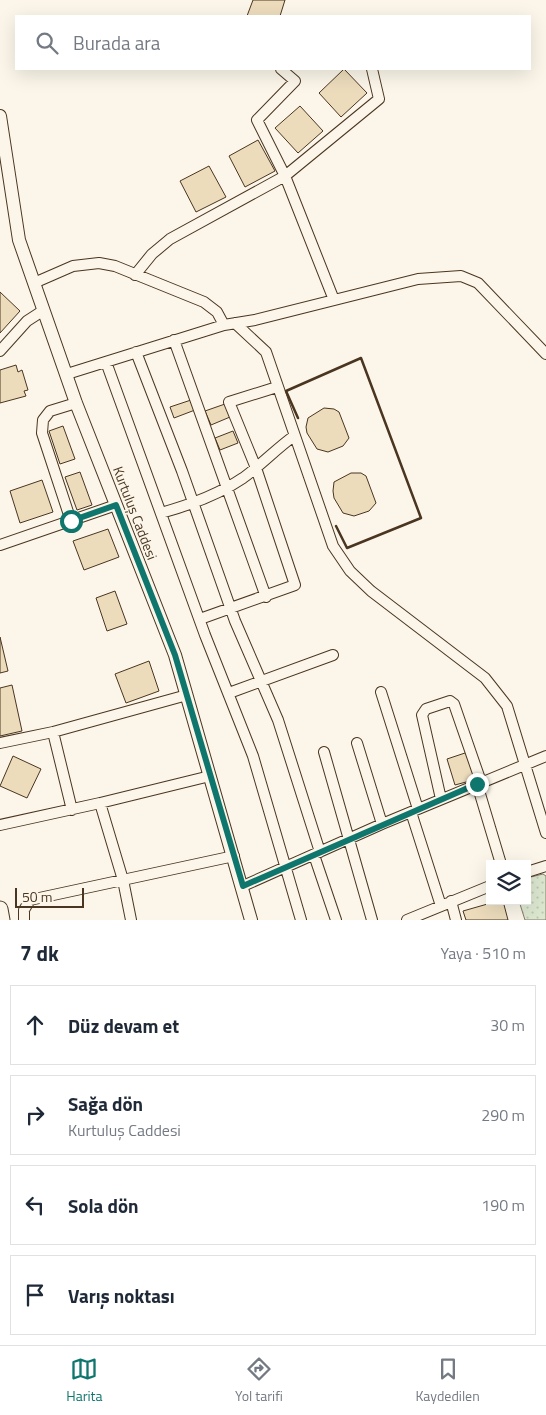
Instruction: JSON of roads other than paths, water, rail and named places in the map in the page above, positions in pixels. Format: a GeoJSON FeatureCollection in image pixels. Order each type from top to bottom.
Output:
{"type":"FeatureCollection","features":[{"type":"Feature","properties":{"kind":"highway"},"geometry":{"type":"LineString","coordinates":[[0,909],[2,920]]}},
{"type":"Feature","properties":{"kind":"main road","name":"Kurtuluş Caddesi"},"geometry":{"type":"LineString","coordinates":[[0,116],[19,240],[76,403],[175,655],[243,886],[251,920]]}},
{"type":"Feature","properties":{"kind":"street"},"geometry":{"type":"LineString","coordinates":[[282,70],[295,81],[257,120],[285,176],[334,300]]}},
{"type":"Feature","properties":{"kind":"street"},"geometry":{"type":"LineString","coordinates":[[135,275],[152,254],[170,239],[285,176],[379,99],[372,70]]}},
{"type":"Feature","properties":{"kind":"street"},"geometry":{"type":"LineString","coordinates":[[34,283],[73,266],[91,262],[115,266],[204,302],[217,312],[224,325]]}},
{"type":"Feature","properties":{"kind":"street"},"geometry":{"type":"LineString","coordinates":[[67,374],[224,325],[255,320],[418,279],[461,276],[478,283],[546,354]]}},
{"type":"Feature","properties":{"kind":"street"},"geometry":{"type":"LineString","coordinates":[[0,351],[27,321],[44,310]]}},
{"type":"Feature","properties":{"kind":"street"},"geometry":{"type":"LineString","coordinates":[[235,323],[266,352],[333,546],[350,571],[370,591],[485,678],[507,706],[546,833]]}},
{"type":"Feature","properties":{"kind":"street"},"geometry":{"type":"LineString","coordinates":[[174,340],[266,597]]}},
{"type":"Feature","properties":{"kind":"street"},"geometry":{"type":"LineString","coordinates":[[136,352],[194,504],[231,609],[278,720],[336,920]]}},
{"type":"Feature","properties":{"kind":"street"},"geometry":{"type":"LineString","coordinates":[[106,362],[200,619],[259,773],[301,920]]}},
{"type":"Feature","properties":{"kind":"street"},"geometry":{"type":"LineString","coordinates":[[200,619],[266,597],[295,585],[256,468],[229,402],[277,387]]}},
{"type":"Feature","properties":{"kind":"street"},"geometry":{"type":"LineString","coordinates":[[71,521],[42,433],[41,424],[50,411],[76,403]]}},
{"type":"Feature","properties":{"kind":"street"},"geometry":{"type":"LineString","coordinates":[[161,513],[194,504],[226,488],[256,468],[294,436]]}},
{"type":"Feature","properties":{"kind":"street"},"geometry":{"type":"LineString","coordinates":[[0,545],[116,505]]}},
{"type":"Feature","properties":{"kind":"street"},"geometry":{"type":"LineString","coordinates":[[229,693],[332,655]]}},
{"type":"Feature","properties":{"kind":"street"},"geometry":{"type":"LineString","coordinates":[[381,692],[441,906]]}},
{"type":"Feature","properties":{"kind":"street"},"geometry":{"type":"LineString","coordinates":[[0,743],[53,732],[187,695]]}},
{"type":"Feature","properties":{"kind":"street"},"geometry":{"type":"LineString","coordinates":[[441,799],[422,715],[426,709],[450,701],[454,704],[479,783],[500,860]]}},
{"type":"Feature","properties":{"kind":"street"},"geometry":{"type":"LineString","coordinates":[[53,732],[72,810]]}},
{"type":"Feature","properties":{"kind":"street"},"geometry":{"type":"LineString","coordinates":[[357,743],[382,824]]}},
{"type":"Feature","properties":{"kind":"street"},"geometry":{"type":"LineString","coordinates":[[324,752],[372,920]]}},
{"type":"Feature","properties":{"kind":"street"},"geometry":{"type":"LineString","coordinates":[[243,886],[414,810],[546,756]]}},
{"type":"Feature","properties":{"kind":"street"},"geometry":{"type":"LineString","coordinates":[[0,825],[100,804],[210,776]]}},
{"type":"Feature","properties":{"kind":"street"},"geometry":{"type":"LineString","coordinates":[[100,804],[123,880],[131,920]]}},
{"type":"Feature","properties":{"kind":"street"},"geometry":{"type":"LineString","coordinates":[[24,920],[24,910],[30,900],[234,856]]}},
{"type":"Feature","properties":{"kind":"street"},"geometry":{"type":"LineString","coordinates":[[531,871],[546,866]]}},
{"type":"Feature","properties":{"kind":"street"},"geometry":{"type":"LineString","coordinates":[[407,920],[486,888]]}},
{"type":"Feature","properties":{"kind":"street"},"geometry":{"type":"LineString","coordinates":[[451,902],[456,920]]}}]}
